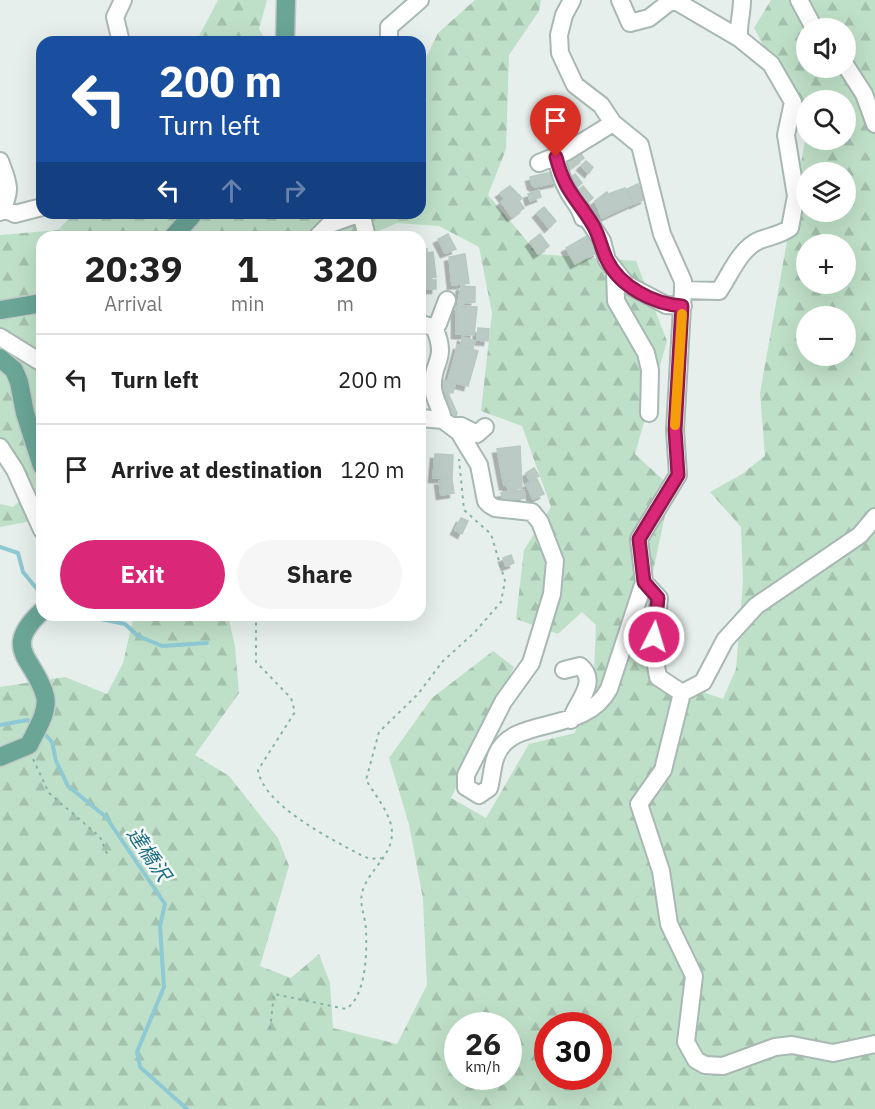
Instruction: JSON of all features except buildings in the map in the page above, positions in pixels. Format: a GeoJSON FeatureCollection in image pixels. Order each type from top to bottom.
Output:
{"type":"FeatureCollection","features":[{"type":"Feature","properties":{"kind":"main road"},"geometry":{"type":"LineString","coordinates":[[285,36],[286,0]]}},
{"type":"Feature","properties":{"kind":"main road"},"geometry":{"type":"LineString","coordinates":[[178,231],[189,219]]}},
{"type":"Feature","properties":{"kind":"main road"},"geometry":{"type":"LineString","coordinates":[[0,310],[36,304]]}},
{"type":"Feature","properties":{"kind":"main road"},"geometry":{"type":"LineString","coordinates":[[0,358],[15,370],[36,447]]}},
{"type":"Feature","properties":{"kind":"main road"},"geometry":{"type":"LineString","coordinates":[[0,757],[28,745],[45,707],[45,696],[23,656],[20,642],[25,628],[36,617]]}},
{"type":"Feature","properties":{"kind":"street"},"geometry":{"type":"LineString","coordinates":[[120,36],[115,17],[123,0]]}},
{"type":"Feature","properties":{"kind":"street"},"geometry":{"type":"LineString","coordinates":[[389,36],[389,27],[420,0]]}},
{"type":"Feature","properties":{"kind":"street"},"geometry":{"type":"LineString","coordinates":[[447,300],[438,324],[427,326],[441,344],[441,353],[432,385],[452,426],[479,465],[486,501],[495,508],[532,512],[540,522],[555,561],[552,594],[534,655],[489,727],[466,775],[466,787],[479,795],[489,788],[496,754],[509,740],[533,727],[571,720],[603,702],[644,582],[639,539],[678,475],[675,430],[683,281],[661,228],[640,145],[613,123],[601,105],[576,85],[560,53],[559,35],[572,0]]}},
{"type":"Feature","properties":{"kind":"street"},"geometry":{"type":"LineString","coordinates":[[556,157],[567,191],[602,242],[607,260],[615,271],[626,284],[666,305],[683,298],[719,291],[746,249],[759,240],[780,235],[790,228],[796,196],[786,135],[793,102],[771,64],[739,38],[673,0],[649,18],[630,23],[620,0]]}},
{"type":"Feature","properties":{"kind":"street"},"geometry":{"type":"LineString","coordinates":[[739,38],[737,18],[742,11],[742,0]]}},
{"type":"Feature","properties":{"kind":"street"},"geometry":{"type":"LineString","coordinates":[[799,0],[809,18]]}},
{"type":"Feature","properties":{"kind":"street"},"geometry":{"type":"LineString","coordinates":[[854,78],[864,94],[875,124]]}},
{"type":"Feature","properties":{"kind":"street"},"geometry":{"type":"LineString","coordinates":[[539,163],[556,157],[613,123]]}},
{"type":"Feature","properties":{"kind":"street"},"geometry":{"type":"LineString","coordinates":[[0,161],[9,181],[10,194],[1,210],[15,214],[36,209]]}},
{"type":"Feature","properties":{"kind":"street"},"geometry":{"type":"LineString","coordinates":[[581,209],[584,226]]}},
{"type":"Feature","properties":{"kind":"street"},"geometry":{"type":"LineString","coordinates":[[323,231],[330,224],[344,219]]}},
{"type":"Feature","properties":{"kind":"street"},"geometry":{"type":"LineString","coordinates":[[615,271],[616,301],[646,353],[650,370],[649,413]]}},
{"type":"Feature","properties":{"kind":"street"},"geometry":{"type":"LineString","coordinates":[[0,337],[36,359]]}},
{"type":"Feature","properties":{"kind":"street"},"geometry":{"type":"LineString","coordinates":[[426,420],[460,426],[477,434],[485,427]]}},
{"type":"Feature","properties":{"kind":"street"},"geometry":{"type":"LineString","coordinates":[[0,447],[15,470],[36,517]]}},
{"type":"Feature","properties":{"kind":"street"},"geometry":{"type":"LineString","coordinates":[[489,504],[496,486]]}},
{"type":"Feature","properties":{"kind":"street"},"geometry":{"type":"LineString","coordinates":[[875,518],[860,536],[756,606],[725,640],[703,682],[682,693],[663,770],[639,804],[661,871],[669,924],[694,976],[686,1032],[690,1053],[705,1065],[723,1066],[775,1047],[792,1045],[833,1053],[875,1044]]}},
{"type":"Feature","properties":{"kind":"street"},"geometry":{"type":"LineString","coordinates":[[644,582],[658,598],[654,655],[658,677],[682,693]]}},
{"type":"Feature","properties":{"kind":"street"},"geometry":{"type":"LineString","coordinates":[[564,670],[583,668],[587,683],[586,694],[571,720]]}},
{"type":"Feature","properties":{"kind":"path"},"geometry":{"type":"LineString","coordinates":[[270,1029],[274,994],[346,1009],[355,1003],[361,985],[366,930],[360,901],[364,885],[387,853],[391,825],[366,780],[379,732],[418,694],[443,661],[474,633],[501,602],[505,581],[491,534],[464,510],[452,426]]}},
{"type":"Feature","properties":{"kind":"path"},"geometry":{"type":"LineString","coordinates":[[256,621],[256,662],[291,698],[296,712],[258,770],[260,782],[298,819],[351,850],[370,859],[382,859],[387,853]]}},
{"type":"Feature","properties":{"kind":"path"},"geometry":{"type":"LineString","coordinates":[[28,745],[35,768],[49,793],[100,837],[108,856]]}},
{"type":"Feature","properties":{"kind":"green space"},"geometry":{"type":"Polygon","coordinates":[[[218,0],[267,0],[259,29],[263,36],[199,36],[218,0]]]}},
{"type":"Feature","properties":{"kind":"green space"},"geometry":{"type":"Polygon","coordinates":[[[475,0],[541,0],[539,11],[509,55],[506,149],[488,195],[538,254],[636,261],[667,341],[635,454],[671,487],[639,638],[659,677],[723,699],[736,669],[743,582],[741,527],[710,492],[742,474],[765,456],[760,393],[796,191],[796,222],[856,222],[856,162],[801,162],[803,150],[856,150],[856,90],[796,90],[796,108],[754,28],[771,0],[875,0],[875,1109],[0,1109],[0,687],[65,677],[107,694],[123,663],[133,621],[229,621],[235,647],[239,693],[195,755],[229,776],[278,838],[289,866],[260,966],[291,978],[319,954],[330,983],[333,1028],[397,1044],[427,985],[423,899],[409,824],[389,758],[432,698],[493,651],[514,667],[451,798],[486,818],[529,744],[575,733],[594,671],[596,625],[582,612],[558,634],[516,619],[524,550],[551,507],[522,426],[481,411],[492,313],[479,247],[439,226],[397,223],[379,231],[46,231],[58,230],[68,219],[426,219],[426,58],[438,33],[475,0]]]}},
{"type":"Feature","properties":{"kind":"green space"},"geometry":{"type":"Polygon","coordinates":[[[36,232],[36,520],[0,527],[0,504],[13,507],[34,487],[8,443],[0,437],[0,235],[36,232]]]}},
{"type":"Feature","properties":{"kind":"waterway"},"geometry":{"type":"LineString","coordinates":[[0,547],[18,553],[23,572],[36,588]]}},
{"type":"Feature","properties":{"kind":"waterway"},"geometry":{"type":"LineString","coordinates":[[110,621],[125,624],[138,636],[162,646],[207,643]]}},
{"type":"Feature","properties":{"kind":"waterway","name":"達橋沢"},"geometry":{"type":"LineString","coordinates":[[0,725],[28,720],[33,724]]}},
{"type":"Feature","properties":{"kind":"waterway","name":"達橋沢"},"geometry":{"type":"LineString","coordinates":[[41,730],[52,742],[56,761],[68,786],[106,817],[165,904],[160,926],[164,987],[137,1052],[140,1067],[187,1109]]}},
{"type":"Feature","properties":{"kind":"slow traffic"},"geometry":{"type":"LineString","coordinates":[[675,425],[682,314]]}},
{"type":"Feature","properties":{"kind":"route"},"geometry":{"type":"LineString","coordinates":[[556,157],[567,191],[591,222],[602,242],[607,260],[626,284],[666,305],[682,306],[675,430],[678,475],[639,539],[644,582],[658,598],[654,637]]}}]}
